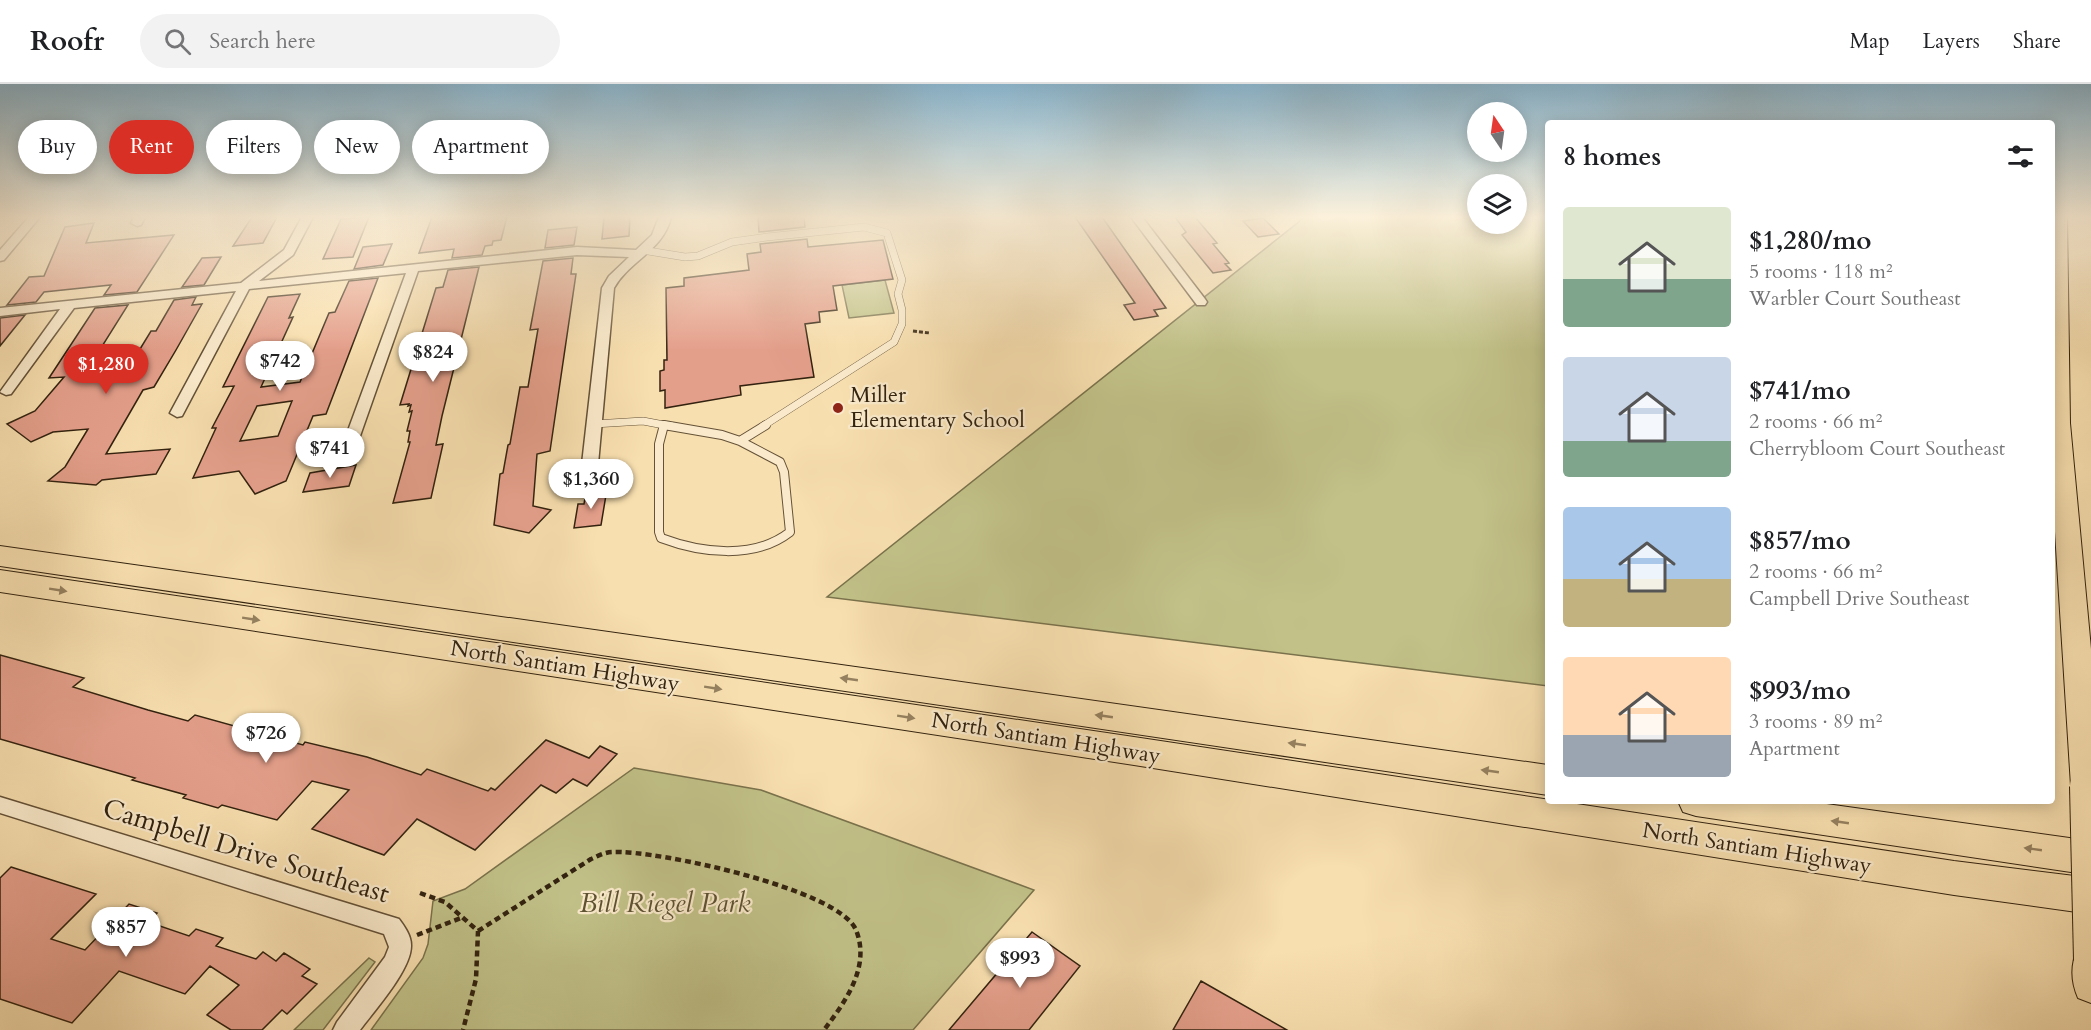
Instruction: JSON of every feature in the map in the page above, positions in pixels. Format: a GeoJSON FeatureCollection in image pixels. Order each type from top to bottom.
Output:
{"type":"FeatureCollection","features":[{"type":"Feature","properties":{"kind":"highway","name":"North Santiam Highway"},"geometry":{"type":"LineString","coordinates":[[0,556],[1545,780]]}},
{"type":"Feature","properties":{"kind":"highway","name":"North Santiam Highway"},"geometry":{"type":"LineString","coordinates":[[0,581],[1075,742],[1954,878],[2090,874]]}},
{"type":"Feature","properties":{"kind":"highway","name":"North Santiam Highway"},"geometry":{"type":"LineString","coordinates":[[1712,804],[2090,874]]}},
{"type":"Feature","properties":{"kind":"main road"},"geometry":{"type":"LineString","coordinates":[[2058,261],[2057,469],[2077,646],[2090,874],[2091,973]]}},
{"type":"Feature","properties":{"kind":"street"},"geometry":{"type":"LineString","coordinates":[[177,413],[245,286],[277,261]]}},
{"type":"Feature","properties":{"kind":"street"},"geometry":{"type":"LineString","coordinates":[[0,312],[485,261]]}},
{"type":"Feature","properties":{"kind":"street"},"geometry":{"type":"LineString","coordinates":[[590,464],[608,288],[614,276],[630,261]]}},
{"type":"Feature","properties":{"kind":"street"},"geometry":{"type":"LineString","coordinates":[[1170,261],[1202,302]]}},
{"type":"Feature","properties":{"kind":"street"},"geometry":{"type":"LineString","coordinates":[[353,436],[413,269]]}},
{"type":"Feature","properties":{"kind":"street"},"geometry":{"type":"LineString","coordinates":[[6,391],[70,305]]}},
{"type":"Feature","properties":{"kind":"street","name":"Campbell Drive Southeast"},"geometry":{"type":"LineString","coordinates":[[0,805],[391,926],[398,935],[399,942]]}},
{"type":"Feature","properties":{"kind":"street"},"geometry":{"type":"LineString","coordinates":[[345,1030],[392,966],[400,948],[399,942]]}},
{"type":"Feature","properties":{"kind":"lane"},"geometry":{"type":"LineString","coordinates":[[740,441],[894,342],[902,324],[902,310],[898,294],[902,280],[897,261]]}},
{"type":"Feature","properties":{"kind":"lane"},"geometry":{"type":"LineString","coordinates":[[594,424],[643,421],[664,424],[722,435],[740,441],[780,462],[783,466],[790,532],[770,547],[747,551],[707,548],[669,542],[661,538],[659,532],[659,444],[664,424]]}},
{"type":"Feature","properties":{"kind":"path"},"geometry":{"type":"LineString","coordinates":[[478,931],[591,859],[609,852],[624,852],[732,872],[813,896],[838,910],[855,925],[861,944],[859,970],[846,1000],[824,1030]]}},
{"type":"Feature","properties":{"kind":"path"},"geometry":{"type":"LineString","coordinates":[[420,893],[445,902],[478,931]]}},
{"type":"Feature","properties":{"kind":"path"},"geometry":{"type":"LineString","coordinates":[[399,942],[461,918]]}},
{"type":"Feature","properties":{"kind":"path"},"geometry":{"type":"LineString","coordinates":[[463,1030],[476,980],[478,931]]}},
{"type":"Feature","properties":{"kind":"green space"},"geometry":{"type":"Polygon","coordinates":[[[1249,261],[1545,261],[1545,686],[827,597],[1249,261]]]}},
{"type":"Feature","properties":{"kind":"green space"},"geometry":{"type":"Polygon","coordinates":[[[885,280],[894,313],[849,318],[842,285],[885,280]]]}},
{"type":"Feature","properties":{"kind":"green space","name":"Bill Riegel Park"},"geometry":{"type":"Polygon","coordinates":[[[634,768],[761,790],[1034,890],[913,1030],[371,1030],[423,958],[428,944],[433,901],[465,889],[634,768]]]}},
{"type":"Feature","properties":{"kind":"green space"},"geometry":{"type":"Polygon","coordinates":[[[369,958],[375,962],[323,1030],[294,1030],[369,958]]]}},
{"type":"Feature","properties":{"kind":"building"},"geometry":{"type":"Polygon","coordinates":[[[50,261],[157,261],[137,292],[104,295],[111,285],[44,292],[36,302],[7,305],[29,277],[44,276],[50,261]]]}},
{"type":"Feature","properties":{"kind":"building"},"geometry":{"type":"Polygon","coordinates":[[[200,261],[218,261],[204,285],[182,287],[200,261]]]}},
{"type":"Feature","properties":{"kind":"building"},"geometry":{"type":"Polygon","coordinates":[[[357,261],[385,261],[383,265],[354,269],[357,261]]]}},
{"type":"Feature","properties":{"kind":"building"},"geometry":{"type":"Polygon","coordinates":[[[543,261],[573,261],[571,274],[576,274],[550,451],[537,454],[533,506],[551,510],[529,533],[494,525],[500,474],[503,473],[510,444],[520,387],[528,387],[538,329],[530,330],[543,261]]]}},
{"type":"Feature","properties":{"kind":"building"},"geometry":{"type":"Polygon","coordinates":[[[748,261],[888,261],[893,279],[833,286],[837,310],[819,312],[820,322],[805,324],[814,377],[740,386],[741,395],[665,408],[665,390],[660,391],[660,371],[664,370],[664,360],[667,360],[666,288],[684,286],[684,278],[749,270],[748,261]]]}},
{"type":"Feature","properties":{"kind":"building"},"geometry":{"type":"Polygon","coordinates":[[[1106,261],[1133,261],[1166,308],[1154,310],[1158,316],[1134,320],[1124,305],[1135,303],[1106,261]]]}},
{"type":"Feature","properties":{"kind":"building"},"geometry":{"type":"Polygon","coordinates":[[[1203,261],[1229,263],[1225,264],[1231,270],[1213,273],[1203,261]]]}},
{"type":"Feature","properties":{"kind":"building"},"geometry":{"type":"Polygon","coordinates":[[[479,267],[442,416],[436,445],[443,444],[431,498],[393,503],[410,442],[408,442],[410,431],[407,431],[412,411],[409,412],[411,405],[400,405],[436,288],[443,287],[448,270],[479,267]]]}},
{"type":"Feature","properties":{"kind":"building"},"geometry":{"type":"Polygon","coordinates":[[[378,278],[326,414],[313,416],[286,481],[255,494],[239,471],[193,478],[216,428],[212,428],[234,386],[223,387],[268,297],[300,294],[289,318],[293,317],[261,387],[300,382],[329,313],[335,312],[349,281],[378,278]],[[292,401],[257,406],[240,441],[278,436],[292,401]]]}},
{"type":"Feature","properties":{"kind":"building"},"geometry":{"type":"Polygon","coordinates":[[[196,297],[192,305],[202,304],[176,350],[154,387],[143,390],[106,454],[170,449],[156,474],[102,480],[96,485],[48,481],[65,467],[88,429],[53,432],[31,442],[7,424],[35,411],[64,377],[49,378],[95,308],[128,305],[94,359],[137,354],[151,331],[156,331],[174,300],[196,297]]]}},
{"type":"Feature","properties":{"kind":"building"},"geometry":{"type":"Polygon","coordinates":[[[25,315],[0,346],[0,318],[25,315]]]}},
{"type":"Feature","properties":{"kind":"building"},"geometry":{"type":"Polygon","coordinates":[[[356,465],[349,486],[303,492],[310,473],[356,465]]]}},
{"type":"Feature","properties":{"kind":"building"},"geometry":{"type":"Polygon","coordinates":[[[607,489],[601,525],[574,528],[578,504],[584,504],[586,492],[607,489]]]}},
{"type":"Feature","properties":{"kind":"building"},"geometry":{"type":"Polygon","coordinates":[[[0,655],[84,678],[73,687],[148,710],[188,721],[195,715],[303,745],[305,742],[367,757],[421,775],[427,769],[488,791],[491,788],[495,790],[546,740],[589,758],[600,746],[617,754],[587,786],[573,779],[556,793],[541,785],[475,850],[417,819],[384,855],[312,829],[349,790],[312,781],[277,820],[222,805],[218,808],[183,798],[186,795],[132,780],[135,778],[0,739],[0,655]]]}},
{"type":"Feature","properties":{"kind":"building"},"geometry":{"type":"Polygon","coordinates":[[[11,867],[96,894],[51,939],[85,950],[129,904],[157,913],[148,922],[189,936],[196,929],[223,938],[216,946],[256,959],[263,952],[276,961],[284,953],[310,969],[302,976],[317,984],[287,1014],[282,1010],[262,1030],[231,1030],[207,1015],[239,985],[210,966],[185,994],[119,971],[72,1023],[0,999],[0,878],[11,867]]]}},
{"type":"Feature","properties":{"kind":"building"},"geometry":{"type":"Polygon","coordinates":[[[1032,932],[1080,966],[1029,1030],[949,1030],[1032,932]]]}},
{"type":"Feature","properties":{"kind":"building"},"geometry":{"type":"Polygon","coordinates":[[[1201,981],[1287,1030],[1173,1030],[1201,981]]]}},
{"type":"Feature","properties":{"kind":"place","name":"Miller Elementary School"},"geometry":{"type":"Point","coordinates":[838,408]}}]}
